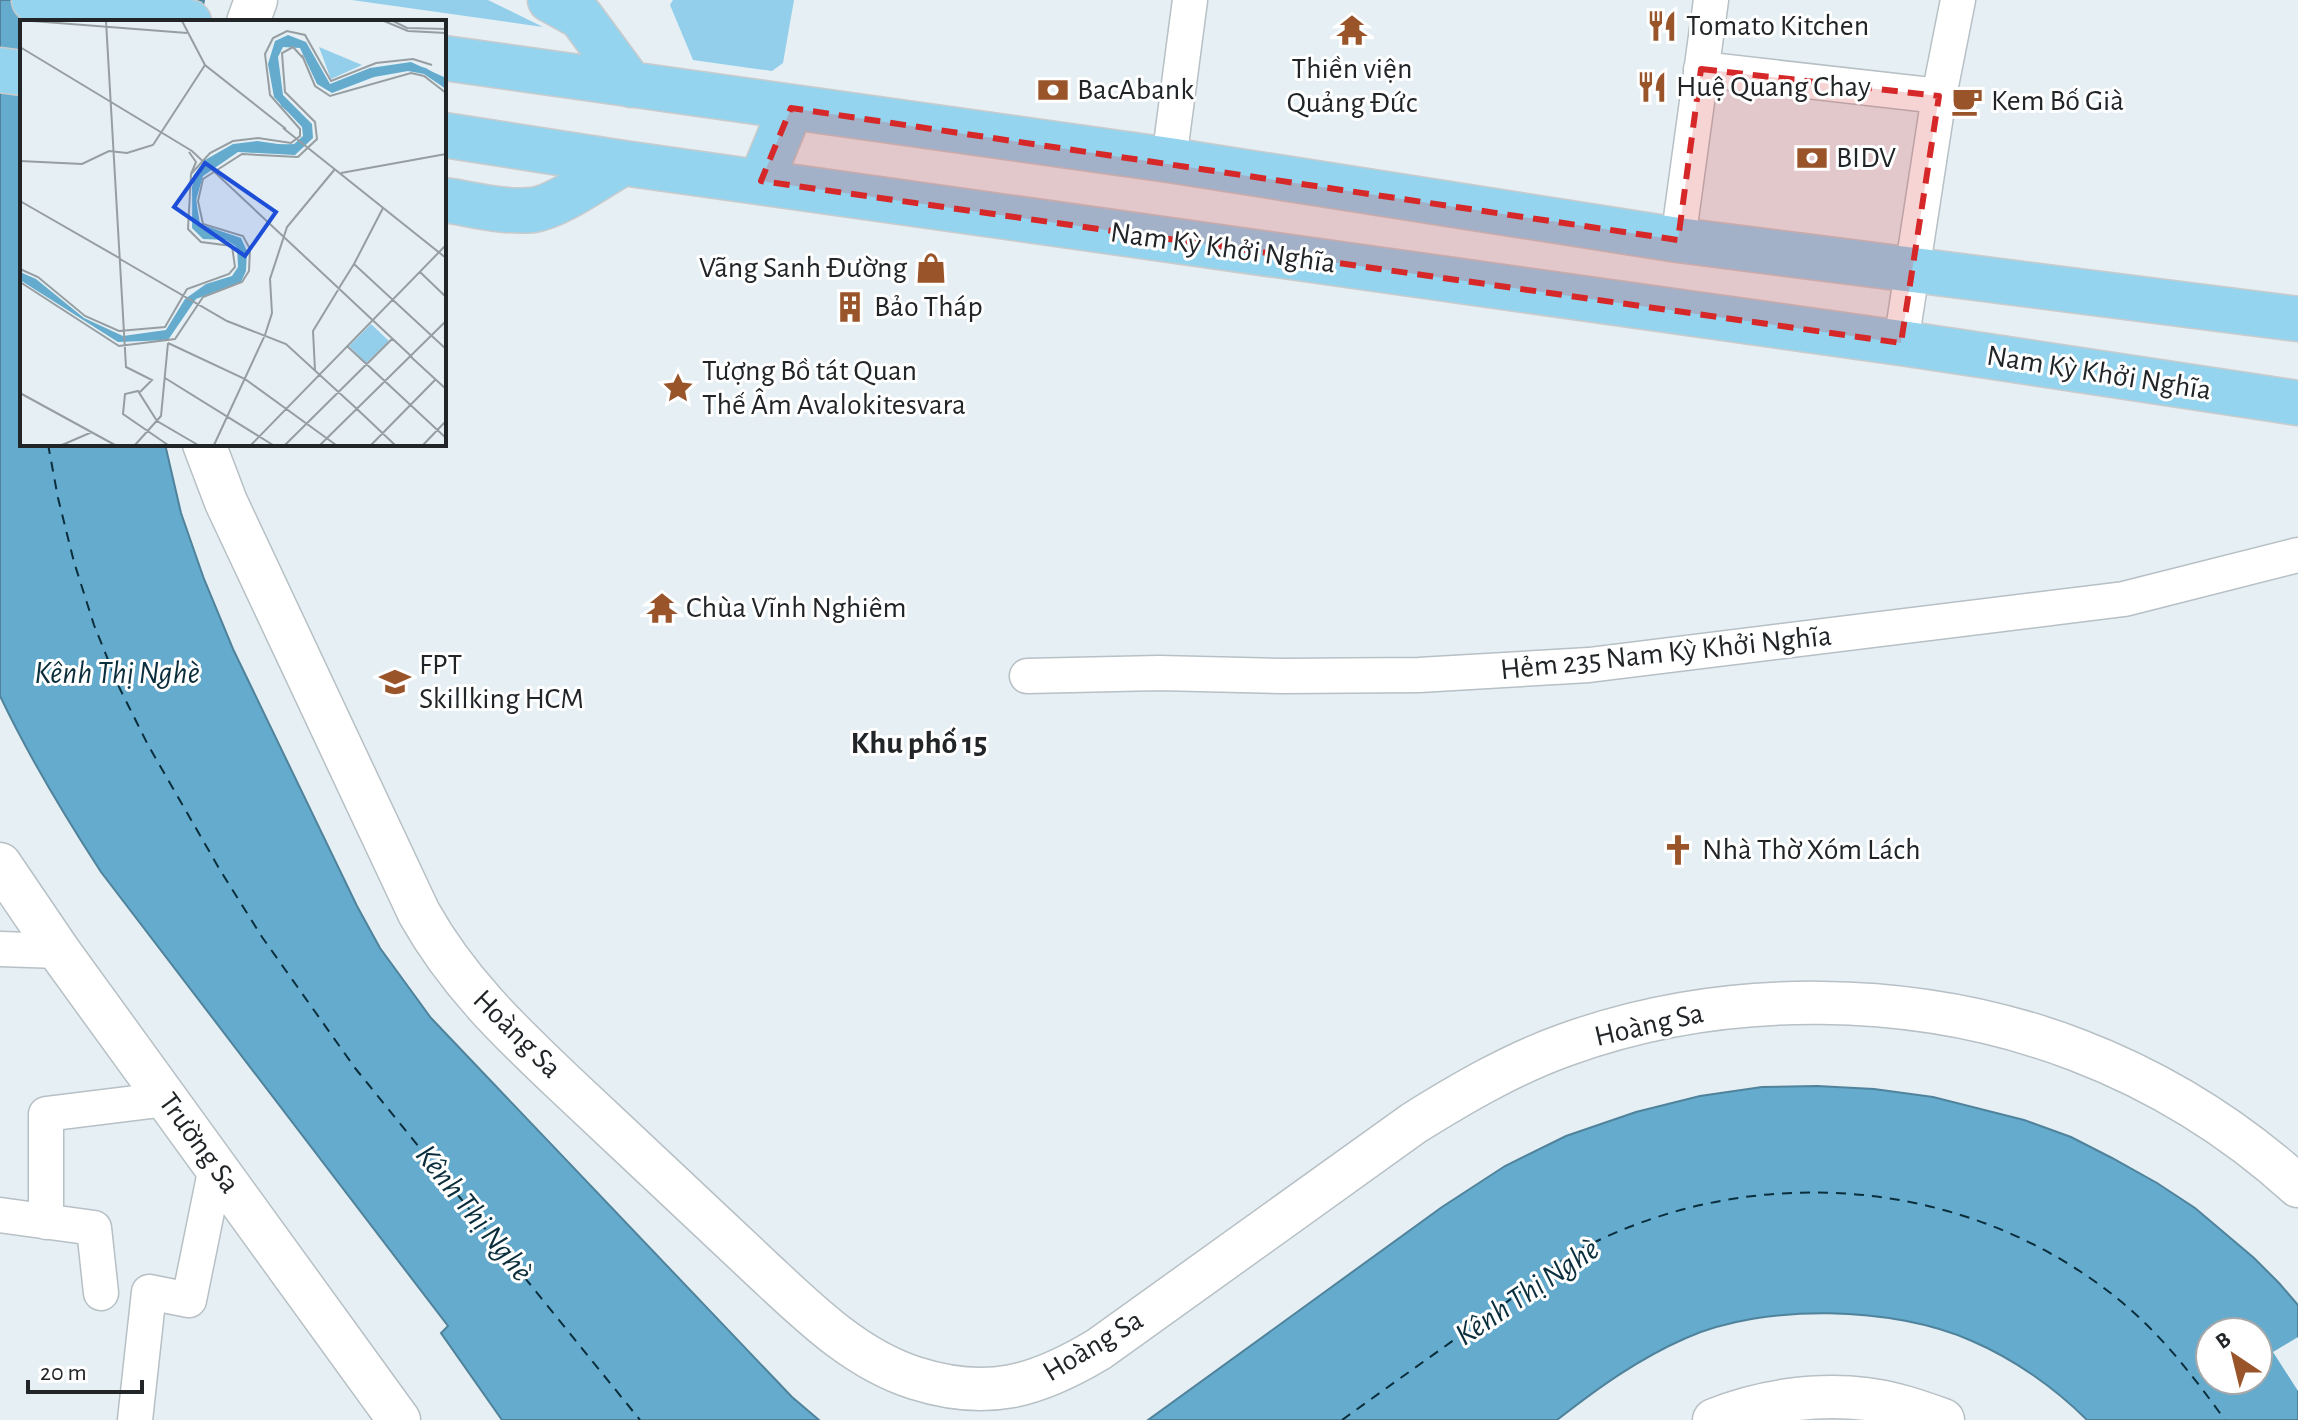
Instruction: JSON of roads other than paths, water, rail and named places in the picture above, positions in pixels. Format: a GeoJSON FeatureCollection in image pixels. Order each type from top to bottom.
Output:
{"type":"FeatureCollection","features":[{"type":"Feature","properties":{"kind":"main road"},"geometry":{"type":"LineString","coordinates":[[34,0],[175,20]]}},
{"type":"Feature","properties":{"kind":"main road"},"geometry":{"type":"LineString","coordinates":[[550,0],[581,17],[631,85]]}},
{"type":"Feature","properties":{"kind":"main road"},"geometry":{"type":"LineString","coordinates":[[446,58],[1169,160],[1678,240],[2298,319]]}},
{"type":"Feature","properties":{"kind":"main road"},"geometry":{"type":"LineString","coordinates":[[0,70],[20,73]]}},
{"type":"Feature","properties":{"kind":"main road"},"geometry":{"type":"LineString","coordinates":[[761,181],[791,108]]}},
{"type":"Feature","properties":{"kind":"main road","name":"Nam Kỳ Khởi Nghĩa"},"geometry":{"type":"LineString","coordinates":[[446,135],[623,163],[1901,343],[2298,403]]}},
{"type":"Feature","properties":{"kind":"main road"},"geometry":{"type":"LineString","coordinates":[[446,200],[535,210],[553,204],[623,163]]}},
{"type":"Feature","properties":{"kind":"street"},"geometry":{"type":"LineString","coordinates":[[249,20],[256,0]]}},
{"type":"Feature","properties":{"kind":"street"},"geometry":{"type":"LineString","coordinates":[[1169,160],[1190,0]]}},
{"type":"Feature","properties":{"kind":"street"},"geometry":{"type":"LineString","coordinates":[[1678,240],[1711,0]]}},
{"type":"Feature","properties":{"kind":"street"},"geometry":{"type":"LineString","coordinates":[[1901,343],[1939,96],[1958,0]]}},
{"type":"Feature","properties":{"kind":"street"},"geometry":{"type":"LineString","coordinates":[[1701,69],[1939,96]]}},
{"type":"Feature","properties":{"kind":"street","name":"Hoàng Sa"},"geometry":{"type":"LineString","coordinates":[[205,446],[226,502],[410,893],[437,945],[459,974],[519,1040],[808,1312],[856,1350],[912,1377],[970,1391],[1031,1383],[1065,1370],[1452,1099],[1529,1059],[1567,1044],[1626,1026],[1699,1012],[1773,1004],[1865,1004],[1947,1015],[2037,1037],[2116,1066],[2194,1108],[2255,1149],[2298,1186]]}},
{"type":"Feature","properties":{"kind":"street","name":"Hẻm 235 Nam Kỳ Khởi Nghĩa"},"geometry":{"type":"LineString","coordinates":[[1027,676],[1159,673],[1419,675],[1589,665],[2124,599],[2298,555]]}},
{"type":"Feature","properties":{"kind":"street","name":"Trường Sa"},"geometry":{"type":"LineString","coordinates":[[0,864],[59,951],[399,1420]]}},
{"type":"Feature","properties":{"kind":"street"},"geometry":{"type":"LineString","coordinates":[[0,949],[59,951]]}},
{"type":"Feature","properties":{"kind":"street"},"geometry":{"type":"LineString","coordinates":[[46,1222],[46,1114],[167,1099]]}},
{"type":"Feature","properties":{"kind":"street"},"geometry":{"type":"LineString","coordinates":[[135,1420],[149,1292],[189,1300],[216,1167]]}},
{"type":"Feature","properties":{"kind":"street"},"geometry":{"type":"LineString","coordinates":[[0,1215],[94,1228],[101,1293]]}},
{"type":"Feature","properties":{"kind":"street"},"geometry":{"type":"LineString","coordinates":[[1714,1420],[1775,1402],[1822,1397],[1862,1409],[1908,1408],[1943,1420]]}},
{"type":"Feature","properties":{"kind":"water","name":"Kênh Thị Nghè"},"geometry":{"type":"Polygon","coordinates":[[[0,0],[204,0],[200,20],[20,20],[20,446],[165,446],[181,513],[233,649],[380,948],[431,1018],[792,1397],[819,1420],[502,1420],[441,1333],[448,1326],[101,872],[48,786],[0,696],[0,0]]]}},
{"type":"Feature","properties":{"kind":"water","name":"Kênh Thị Nghè"},"geometry":{"type":"Polygon","coordinates":[[[1817,1086],[1933,1097],[2024,1120],[2071,1137],[2112,1158],[2195,1208],[2254,1258],[2298,1305],[2298,1420],[2087,1420],[2033,1375],[1972,1341],[1905,1321],[1829,1313],[1753,1319],[1686,1338],[1619,1375],[1557,1420],[1148,1420],[1442,1207],[1505,1166],[1566,1136],[1636,1112],[1700,1096],[1762,1087],[1817,1086]]]}},
{"type":"Feature","properties":{"kind":"place","name":"Tomato Kitchen"},"geometry":{"type":"Point","coordinates":[1662,26]}},
{"type":"Feature","properties":{"kind":"place","name":"Thiền viện Quảng Đức"},"geometry":{"type":"Point","coordinates":[1352,30]}},
{"type":"Feature","properties":{"kind":"place","name":"Huệ Quang Chay"},"geometry":{"type":"Point","coordinates":[1652,87]}},
{"type":"Feature","properties":{"kind":"place","name":"BacAbank"},"geometry":{"type":"Point","coordinates":[1053,90]}},
{"type":"Feature","properties":{"kind":"place","name":"Kem Bố Già"},"geometry":{"type":"Point","coordinates":[1967,101]}},
{"type":"Feature","properties":{"kind":"place","name":"BIDV"},"geometry":{"type":"Point","coordinates":[1812,158]}},
{"type":"Feature","properties":{"kind":"place","name":"Vãng Sanh Đường"},"geometry":{"type":"Point","coordinates":[931,268]}},
{"type":"Feature","properties":{"kind":"place","name":"Bảo Tháp"},"geometry":{"type":"Point","coordinates":[850,307]}},
{"type":"Feature","properties":{"kind":"place","name":"Tượng Bồ tát Quan Thế Âm Avalokitesvara"},"geometry":{"type":"Point","coordinates":[678,388]}},
{"type":"Feature","properties":{"kind":"place","name":"Chùa Vĩnh Nghiêm"},"geometry":{"type":"Point","coordinates":[662,608]}},
{"type":"Feature","properties":{"kind":"place","name":"FPT Skillking HCM"},"geometry":{"type":"Point","coordinates":[395,682]}},
{"type":"Feature","properties":{"kind":"place","name":"Nhà Thờ Xóm Lách"},"geometry":{"type":"Point","coordinates":[1678,850]}},
{"type":"Feature","properties":{"kind":"district","name":"Khu phố 15"},"geometry":{"type":"Point","coordinates":[919,743]}}]}
